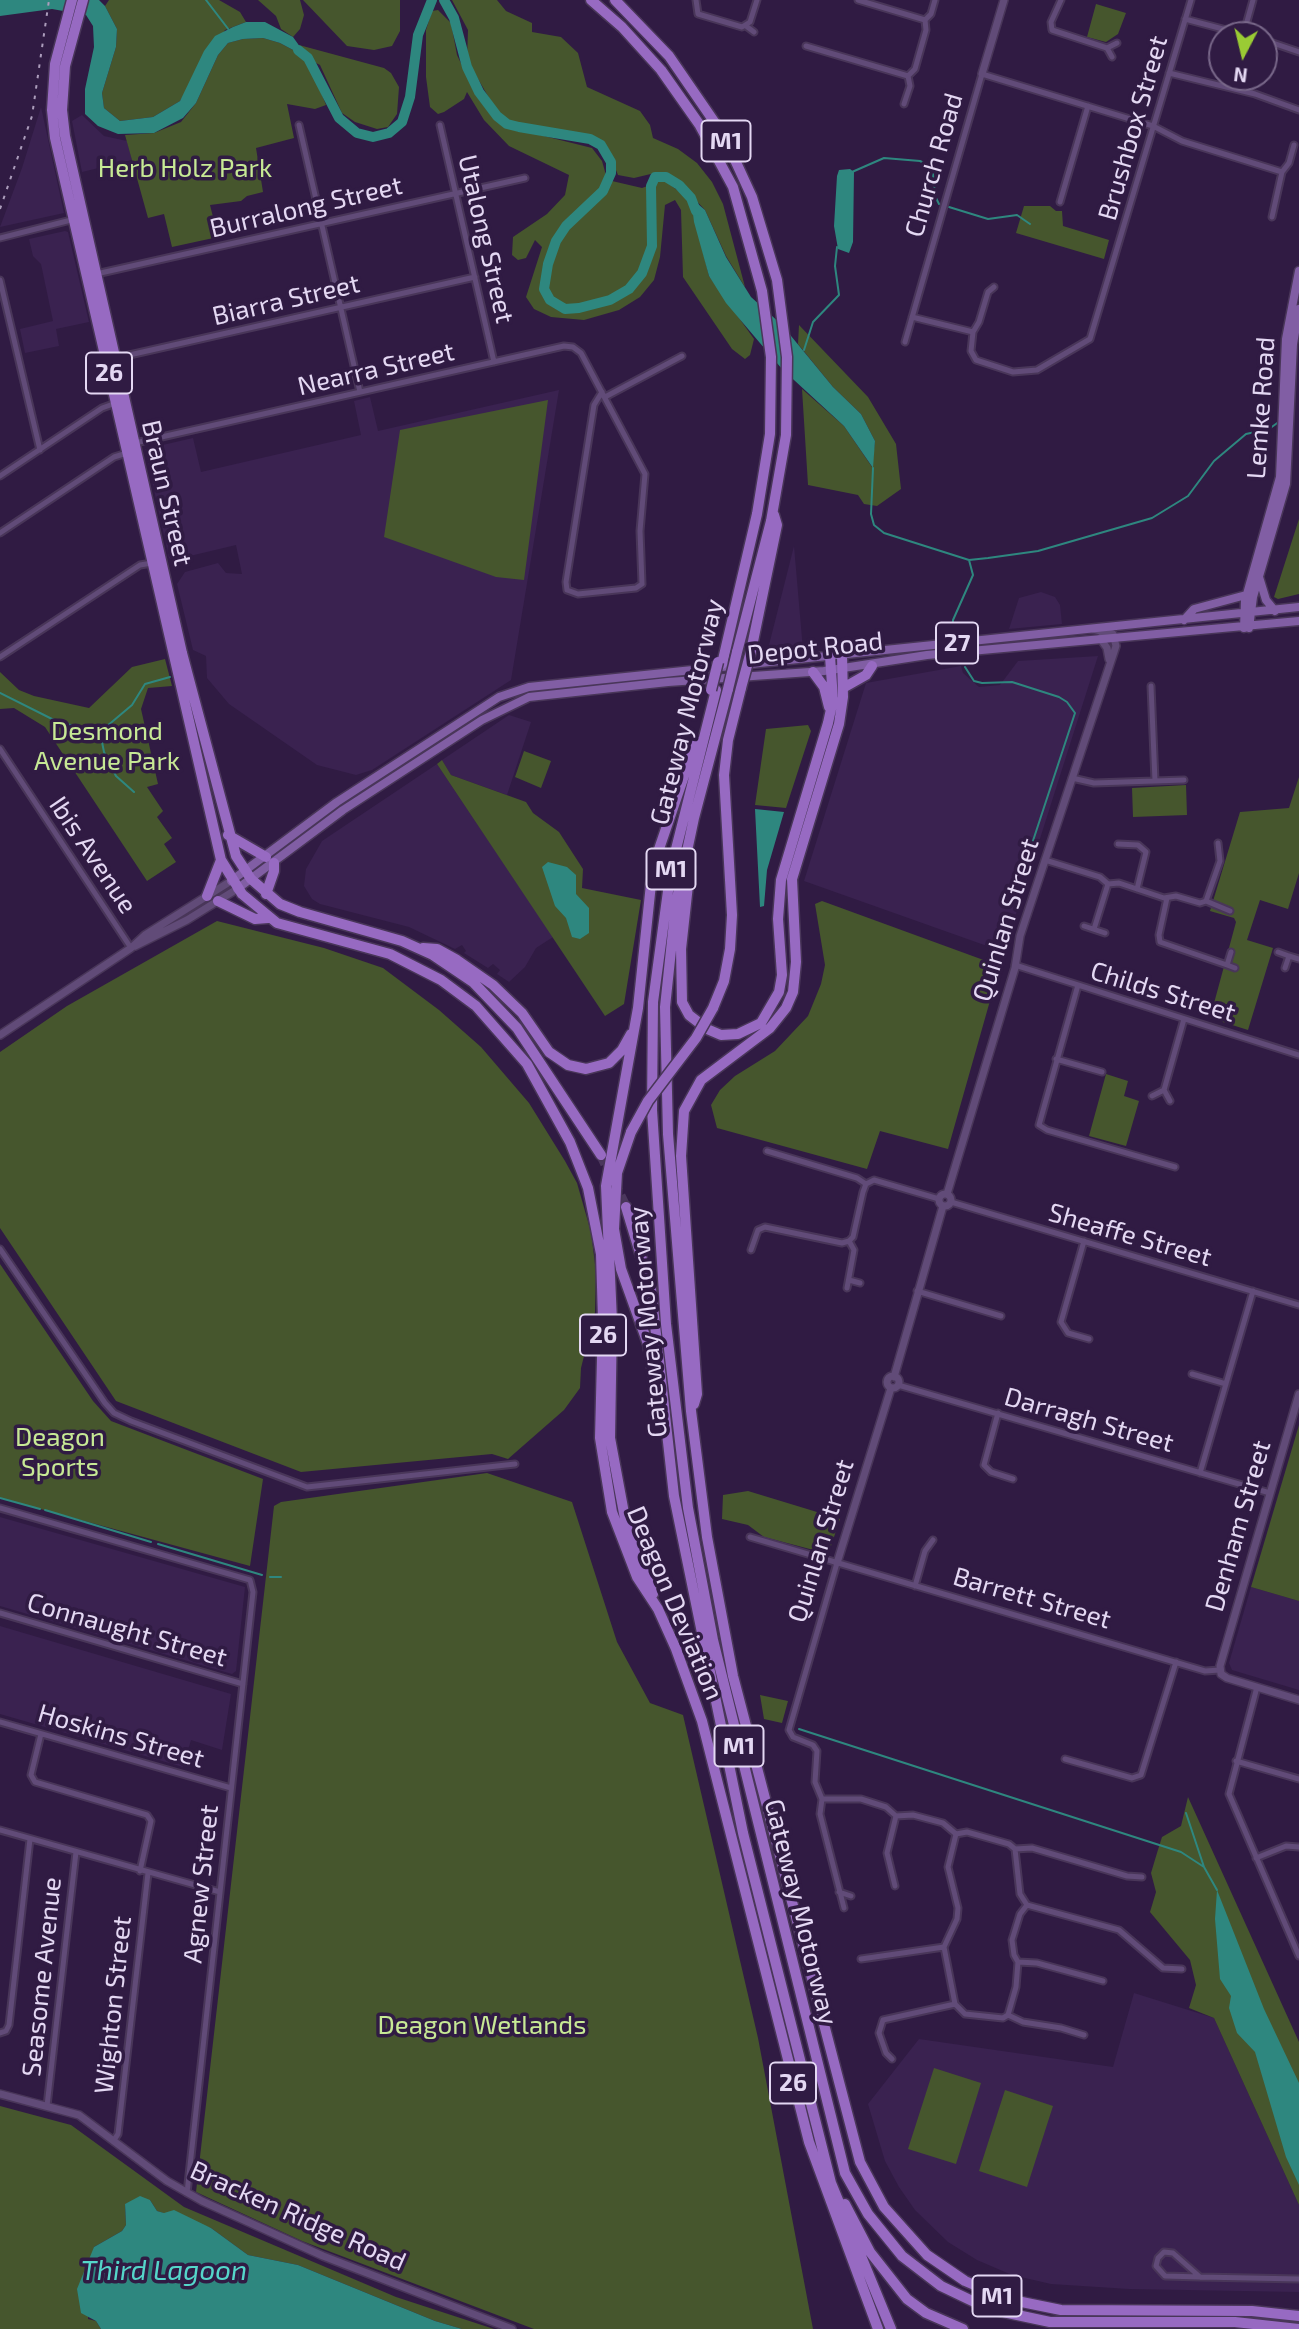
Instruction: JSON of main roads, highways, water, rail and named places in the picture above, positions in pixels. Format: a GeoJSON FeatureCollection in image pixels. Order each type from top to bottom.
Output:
{"type":"FeatureCollection","features":[{"type":"Feature","properties":{"kind":"highway","name":"26"},"geometry":{"type":"LineString","coordinates":[[72,0],[73,16]]}},
{"type":"Feature","properties":{"kind":"highway","name":"26"},"geometry":{"type":"LineString","coordinates":[[73,16],[83,0]]}},
{"type":"Feature","properties":{"kind":"highway","name":"Gateway Motorway"},"geometry":{"type":"LineString","coordinates":[[591,0],[622,27],[661,69],[699,124],[733,187],[762,291],[772,384],[770,434],[763,480],[671,869],[653,1002],[652,1110],[666,1324],[688,1508],[713,1640],[840,2158],[867,2214],[902,2256],[941,2286],[967,2300],[1036,2321],[1235,2322],[1293,2328]]}},
{"type":"Feature","properties":{"kind":"highway","name":"Gateway Motorway"},"geometry":{"type":"LineString","coordinates":[[615,0],[669,56],[724,136],[760,220],[782,311],[788,400],[781,467],[773,511],[685,856],[669,964],[664,1071],[691,1411],[714,1585],[741,1710],[844,2110],[860,2162],[884,2207],[911,2240],[943,2267],[985,2291],[1026,2304],[1086,2311],[1252,2311],[1299,2316]]}},
{"type":"Feature","properties":{"kind":"highway","name":"Braun Street"},"geometry":{"type":"LineString","coordinates":[[73,16],[55,64],[57,110],[111,359],[135,443],[156,564],[221,860]]}},
{"type":"Feature","properties":{"kind":"highway","name":"Braun Street"},"geometry":{"type":"LineString","coordinates":[[79,218],[96,274],[116,403],[127,453],[228,835],[248,875]]}},
{"type":"Feature","properties":{"kind":"highway"},"geometry":{"type":"LineString","coordinates":[[672,1475],[648,1345],[621,1269],[615,1240],[615,1188],[631,1132],[648,1101],[696,1038],[713,1009],[724,981],[730,949],[732,915],[724,783],[728,744],[751,651],[777,525],[773,511]]}},
{"type":"Feature","properties":{"kind":"highway"},"geometry":{"type":"LineString","coordinates":[[691,1411],[697,1394],[681,1156],[684,1111],[701,1080],[770,1028],[786,1008],[793,992],[796,975],[790,900],[793,868],[836,735],[843,688],[842,655]]}},
{"type":"Feature","properties":{"kind":"highway"},"geometry":{"type":"LineString","coordinates":[[685,856],[690,867],[681,949],[682,1002],[689,1015],[707,1029],[721,1035],[738,1034],[761,1023],[779,992],[783,965],[779,910],[784,866],[833,700],[830,656]]}},
{"type":"Feature","properties":{"kind":"highway"},"geometry":{"type":"LineString","coordinates":[[843,688],[866,675],[872,666]]}},
{"type":"Feature","properties":{"kind":"highway"},"geometry":{"type":"LineString","coordinates":[[813,673],[824,687],[830,710]]}},
{"type":"Feature","properties":{"kind":"highway"},"geometry":{"type":"LineString","coordinates":[[658,1609],[621,1506],[609,1418],[612,1321],[606,1186],[635,1023],[656,863],[713,690]]}},
{"type":"Feature","properties":{"kind":"highway"},"geometry":{"type":"LineString","coordinates":[[228,835],[270,860],[274,872],[265,894]]}},
{"type":"Feature","properties":{"kind":"highway","name":"26"},"geometry":{"type":"LineString","coordinates":[[221,860],[234,885]]}},
{"type":"Feature","properties":{"kind":"highway"},"geometry":{"type":"LineString","coordinates":[[207,896],[221,860]]}},
{"type":"Feature","properties":{"kind":"highway","name":"26"},"geometry":{"type":"LineString","coordinates":[[248,875],[265,894],[292,910],[389,936],[416,947],[453,968],[499,1006],[601,1155]]}},
{"type":"Feature","properties":{"kind":"highway","name":"Deagon Deviation"},"geometry":{"type":"LineString","coordinates":[[234,885],[269,918],[298,930],[374,948],[440,980],[476,1006],[498,1028],[540,1085],[579,1164],[593,1209],[601,1254],[599,1409],[603,1466],[617,1530],[637,1577],[658,1609],[702,1721],[809,2142],[878,2329]]}},
{"type":"Feature","properties":{"kind":"highway"},"geometry":{"type":"LineString","coordinates":[[218,901],[255,919],[269,918]]}},
{"type":"Feature","properties":{"kind":"highway"},"geometry":{"type":"LineString","coordinates":[[416,947],[437,950],[493,985],[522,1013],[549,1052],[568,1065],[586,1069],[609,1063],[622,1050],[635,1023]]}},
{"type":"Feature","properties":{"kind":"highway","name":"Deagon Deviation"},"geometry":{"type":"LineString","coordinates":[[626,1207],[651,1289],[672,1475],[690,1578],[743,1833],[831,2183],[891,2329]]}},
{"type":"Feature","properties":{"kind":"highway"},"geometry":{"type":"LineString","coordinates":[[831,2183],[840,2191],[870,2252],[907,2299],[926,2313],[963,2329]]}},
{"type":"Feature","properties":{"kind":"main road","name":"Lemke Road"},"geometry":{"type":"LineString","coordinates":[[1247,614],[1283,496],[1286,339],[1299,271]]}},
{"type":"Feature","properties":{"kind":"main road","name":"Lemke Road"},"geometry":{"type":"LineString","coordinates":[[1287,391],[1299,309]]}},
{"type":"Feature","properties":{"kind":"main road","name":"Lemke Road"},"geometry":{"type":"LineString","coordinates":[[1247,628],[1247,595],[1285,455]]}},
{"type":"Feature","properties":{"kind":"main road"},"geometry":{"type":"LineString","coordinates":[[1259,577],[1266,600],[1275,611]]}},
{"type":"Feature","properties":{"kind":"main road","name":"27"},"geometry":{"type":"LineString","coordinates":[[1184,620],[1194,609],[1247,595]]}},
{"type":"Feature","properties":{"kind":"main road","name":"Depot Road"},"geometry":{"type":"LineString","coordinates":[[270,860],[337,802],[499,697],[517,690],[696,667],[842,655],[1299,607]]}},
{"type":"Feature","properties":{"kind":"main road","name":"Depot Road"},"geometry":{"type":"LineString","coordinates":[[234,885],[343,810],[482,720],[520,699],[627,685],[813,673],[872,666],[927,655],[1100,638],[1247,628],[1299,621]]}},
{"type":"Feature","properties":{"kind":"water"},"geometry":{"type":"Polygon","coordinates":[[[0,0],[99,0],[105,6],[117,29],[116,47],[102,93],[104,108],[120,121],[153,117],[180,101],[204,51],[215,36],[246,22],[265,22],[293,37],[308,58],[280,43],[263,38],[228,43],[218,55],[196,103],[183,118],[154,133],[118,134],[98,126],[85,114],[85,89],[94,47],[93,26],[86,15],[52,9],[0,16],[0,0]]]}},
{"type":"Feature","properties":{"kind":"water"},"geometry":{"type":"Polygon","coordinates":[[[850,169],[854,172],[853,242],[849,253],[838,249],[834,226],[837,176],[839,170],[850,169]]]}},
{"type":"Feature","properties":{"kind":"water"},"geometry":{"type":"Polygon","coordinates":[[[691,198],[705,210],[726,257],[751,297],[782,325],[833,387],[861,414],[875,441],[873,468],[844,426],[782,369],[726,303],[709,276],[694,222],[691,198]]]}},
{"type":"Feature","properties":{"kind":"water"},"geometry":{"type":"Polygon","coordinates":[[[755,809],[784,812],[767,870],[764,906],[760,907],[755,809]]]}},
{"type":"Feature","properties":{"kind":"water"},"geometry":{"type":"Polygon","coordinates":[[[548,862],[567,867],[576,875],[576,894],[589,908],[589,933],[580,939],[572,937],[566,918],[555,906],[542,867],[548,862]]]}},
{"type":"Feature","properties":{"kind":"water"},"geometry":{"type":"Polygon","coordinates":[[[1217,1890],[1264,2009],[1299,2083],[1299,2185],[1286,2157],[1255,2052],[1237,2033],[1229,2008],[1231,1996],[1220,1979],[1215,1919],[1217,1890]]]}},
{"type":"Feature","properties":{"kind":"water","name":"Third Lagoon"},"geometry":{"type":"Polygon","coordinates":[[[140,2196],[150,2200],[157,2211],[164,2213],[174,2210],[211,2228],[248,2255],[298,2265],[435,2321],[462,2329],[101,2329],[96,2321],[81,2313],[77,2289],[94,2247],[122,2231],[126,2225],[125,2204],[140,2196]]]}},
{"type":"Feature","properties":{"kind":"waterway"},"geometry":{"type":"LineString","coordinates":[[206,0],[229,30]]}},
{"type":"Feature","properties":{"kind":"waterway"},"geometry":{"type":"LineString","coordinates":[[298,50],[308,58],[339,118],[357,133],[373,137],[389,133],[402,122],[410,97],[418,35],[432,0]]}},
{"type":"Feature","properties":{"kind":"waterway"},"geometry":{"type":"LineString","coordinates":[[444,0],[454,18],[467,67],[479,92],[497,116],[507,124],[519,127],[590,139],[601,145],[611,162],[611,173],[603,191],[566,226],[556,241],[548,264],[544,289],[550,300],[565,309],[579,308],[610,300],[629,289],[642,273],[652,246],[651,186],[655,177],[666,177],[679,185],[691,198],[696,211]]}},
{"type":"Feature","properties":{"kind":"waterway"},"geometry":{"type":"LineString","coordinates":[[852,172],[884,158],[920,161],[930,166],[939,204]]}},
{"type":"Feature","properties":{"kind":"waterway"},"geometry":{"type":"LineString","coordinates":[[949,207],[988,219],[1017,215],[1030,224]]}},
{"type":"Feature","properties":{"kind":"waterway"},"geometry":{"type":"LineString","coordinates":[[804,350],[813,322],[839,295],[835,266],[837,247]]}},
{"type":"Feature","properties":{"kind":"waterway"},"geometry":{"type":"LineString","coordinates":[[873,468],[871,514],[874,525],[884,533],[969,560],[988,558],[1038,551],[1152,518],[1188,496],[1214,461],[1246,434],[1269,429],[1280,421]]}},
{"type":"Feature","properties":{"kind":"waterway"},"geometry":{"type":"LineString","coordinates":[[952,634],[953,620],[973,575],[969,560]]}},
{"type":"Feature","properties":{"kind":"waterway"},"geometry":{"type":"LineString","coordinates":[[965,667],[974,681],[1012,682],[1059,697],[1067,702],[1075,713],[1028,856]]}},
{"type":"Feature","properties":{"kind":"waterway"},"geometry":{"type":"LineString","coordinates":[[100,732],[132,705],[145,684],[170,677]]}},
{"type":"Feature","properties":{"kind":"waterway"},"geometry":{"type":"LineString","coordinates":[[0,693],[58,722],[100,732],[104,752],[116,776],[134,792]]}},
{"type":"Feature","properties":{"kind":"waterway"},"geometry":{"type":"LineString","coordinates":[[0,1498],[40,1509]]}},
{"type":"Feature","properties":{"kind":"waterway"},"geometry":{"type":"LineString","coordinates":[[45,1510],[151,1542]]}},
{"type":"Feature","properties":{"kind":"waterway"},"geometry":{"type":"LineString","coordinates":[[158,1544],[262,1575]]}},
{"type":"Feature","properties":{"kind":"waterway"},"geometry":{"type":"LineString","coordinates":[[270,1577],[281,1577]]}},
{"type":"Feature","properties":{"kind":"waterway"},"geometry":{"type":"LineString","coordinates":[[799,1729],[1181,1852],[1204,1867]]}},
{"type":"Feature","properties":{"kind":"waterway"},"geometry":{"type":"LineString","coordinates":[[1186,1813],[1204,1867],[1217,1890]]}},
{"type":"Feature","properties":{"kind":"tunnel"},"geometry":{"type":"LineString","coordinates":[[601,1155],[626,1207]]}},
{"type":"Feature","properties":{"kind":"railway"},"geometry":{"type":"LineString","coordinates":[[0,209],[32,116],[49,0]]}},
{"type":"Feature","properties":{"kind":"park label","name":"Herb Holz Park"},"geometry":{"type":"Point","coordinates":[185,168]}},
{"type":"Feature","properties":{"kind":"park label","name":"Desmond Avenue Park"},"geometry":{"type":"Point","coordinates":[107,746]}},
{"type":"Feature","properties":{"kind":"park label","name":"Deagon Sports"},"geometry":{"type":"Point","coordinates":[60,1452]}},
{"type":"Feature","properties":{"kind":"park label","name":"Deagon Wetlands"},"geometry":{"type":"Point","coordinates":[482,2025]}}]}
